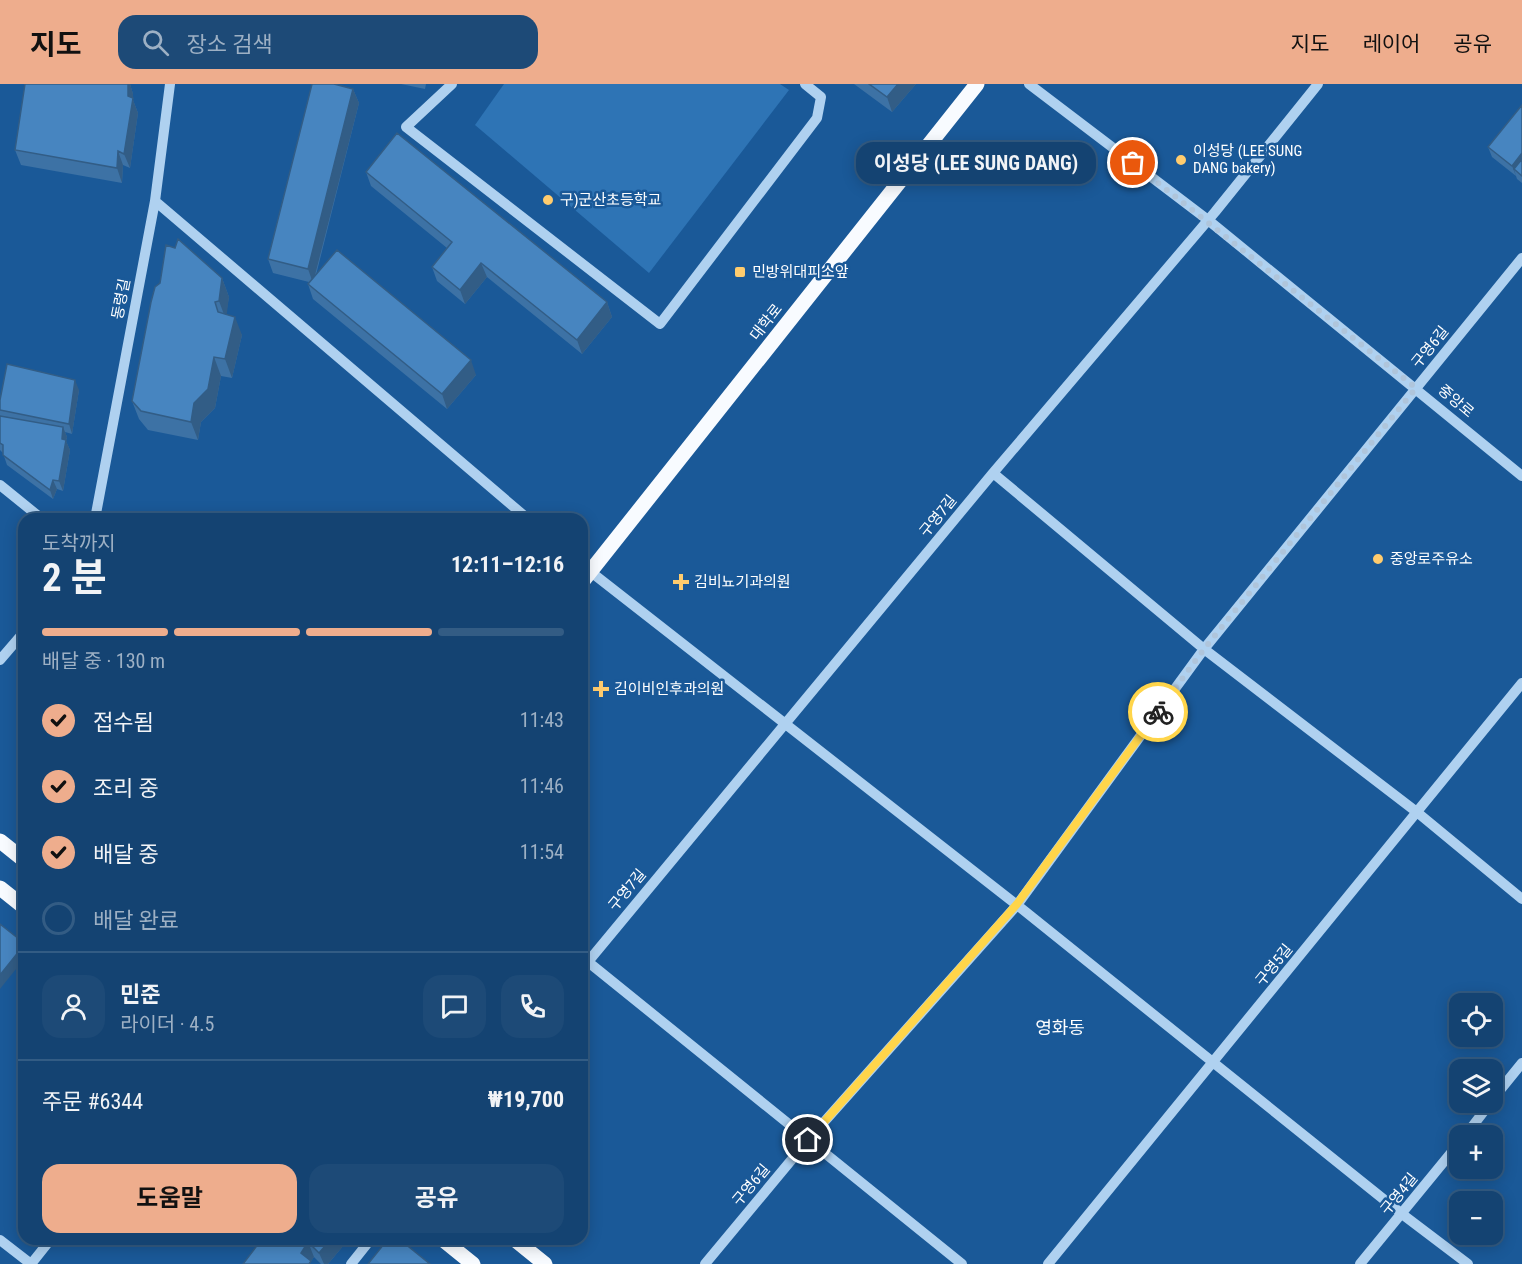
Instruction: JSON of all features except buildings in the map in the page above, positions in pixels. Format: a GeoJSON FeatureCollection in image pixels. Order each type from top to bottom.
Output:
{"type":"FeatureCollection","features":[{"type":"Feature","properties":{"kind":"main road","name":"대학로"},"geometry":{"type":"LineString","coordinates":[[588,569],[977,84]]}},
{"type":"Feature","properties":{"kind":"main road"},"geometry":{"type":"LineString","coordinates":[[0,841],[18,855]]}},
{"type":"Feature","properties":{"kind":"main road"},"geometry":{"type":"LineString","coordinates":[[0,888],[18,902]]}},
{"type":"Feature","properties":{"kind":"main road"},"geometry":{"type":"LineString","coordinates":[[449,1245],[473,1264]]}},
{"type":"Feature","properties":{"kind":"main road"},"geometry":{"type":"LineString","coordinates":[[521,1245],[545,1264]]}},
{"type":"Feature","properties":{"kind":"street","name":"동령길"},"geometry":{"type":"LineString","coordinates":[[95,513],[155,201],[170,84]]}},
{"type":"Feature","properties":{"kind":"street"},"geometry":{"type":"LineString","coordinates":[[452,84],[406,127],[660,324],[818,118],[821,97],[805,84]]}},
{"type":"Feature","properties":{"kind":"street","name":"중앙로"},"geometry":{"type":"LineString","coordinates":[[1029,84],[1208,220],[1522,476]]}},
{"type":"Feature","properties":{"kind":"street","name":"구영7길"},"geometry":{"type":"LineString","coordinates":[[588,958],[786,724],[993,473],[1208,220],[1318,84]]}},
{"type":"Feature","properties":{"kind":"street"},"geometry":{"type":"LineString","coordinates":[[155,201],[521,513]]}},
{"type":"Feature","properties":{"kind":"street","name":"구영6길"},"geometry":{"type":"LineString","coordinates":[[705,1264],[808,1140],[1017,904],[1204,649],[1522,258]]}},
{"type":"Feature","properties":{"kind":"street"},"geometry":{"type":"LineString","coordinates":[[993,473],[1204,649],[1418,813],[1522,898]]}},
{"type":"Feature","properties":{"kind":"street"},"geometry":{"type":"LineString","coordinates":[[0,485],[35,513]]}},
{"type":"Feature","properties":{"kind":"street"},"geometry":{"type":"LineString","coordinates":[[588,575],[786,724],[1017,904],[1402,1214],[1468,1264]]}},
{"type":"Feature","properties":{"kind":"street"},"geometry":{"type":"LineString","coordinates":[[0,660],[18,639]]}},
{"type":"Feature","properties":{"kind":"street","name":"구영5길"},"geometry":{"type":"LineString","coordinates":[[1048,1264],[1522,683]]}},
{"type":"Feature","properties":{"kind":"street"},"geometry":{"type":"LineString","coordinates":[[588,966],[962,1264]]}},
{"type":"Feature","properties":{"kind":"street"},"geometry":{"type":"LineString","coordinates":[[1503,1087],[1522,1063]]}},
{"type":"Feature","properties":{"kind":"street"},"geometry":{"type":"LineString","coordinates":[[1473,1125],[1483,1113]]}},
{"type":"Feature","properties":{"kind":"street","name":"구영4길"},"geometry":{"type":"LineString","coordinates":[[1360,1264],[1449,1156]]}},
{"type":"Feature","properties":{"kind":"street"},"geometry":{"type":"LineString","coordinates":[[0,1240],[31,1264],[46,1245]]}},
{"type":"Feature","properties":{"kind":"street"},"geometry":{"type":"LineString","coordinates":[[351,1264],[366,1245]]}},
{"type":"Feature","properties":{"kind":"shaded area"},"geometry":{"type":"Polygon","coordinates":[[[504,84],[780,84],[789,90],[649,273],[475,125],[504,84]]]}},
{"type":"Feature","properties":{"kind":"way so far"},"geometry":{"type":"LineString","coordinates":[[1133,163],[1208,220],[1416,388],[1204,649],[1158,712]]}},
{"type":"Feature","properties":{"kind":"place","name":"이성당 (LEE SUNG DANG bakery)"},"geometry":{"type":"Point","coordinates":[1181,160]}},
{"type":"Feature","properties":{"kind":"place","name":"이성당 (LEE SUNG DANG)"},"geometry":{"type":"Point","coordinates":[1133,163]}},
{"type":"Feature","properties":{"kind":"place","name":"구)군산초등학교"},"geometry":{"type":"Point","coordinates":[548,200]}},
{"type":"Feature","properties":{"kind":"place","name":"민방위대피소앞"},"geometry":{"type":"Point","coordinates":[740,272]}},
{"type":"Feature","properties":{"kind":"place","name":"중앙로주유소"},"geometry":{"type":"Point","coordinates":[1378,559]}},
{"type":"Feature","properties":{"kind":"place","name":"김비뇨기과의원"},"geometry":{"type":"Point","coordinates":[681,582]}},
{"type":"Feature","properties":{"kind":"place","name":"김이비인후과의원"},"geometry":{"type":"Point","coordinates":[601,689]}},
{"type":"Feature","properties":{"kind":"district","name":"영화동"},"geometry":{"type":"Point","coordinates":[1060,1027]}},
{"type":"Feature","properties":{"kind":"route"},"geometry":{"type":"LineString","coordinates":[[808,1140],[1017,904],[1158,712]]}}]}
